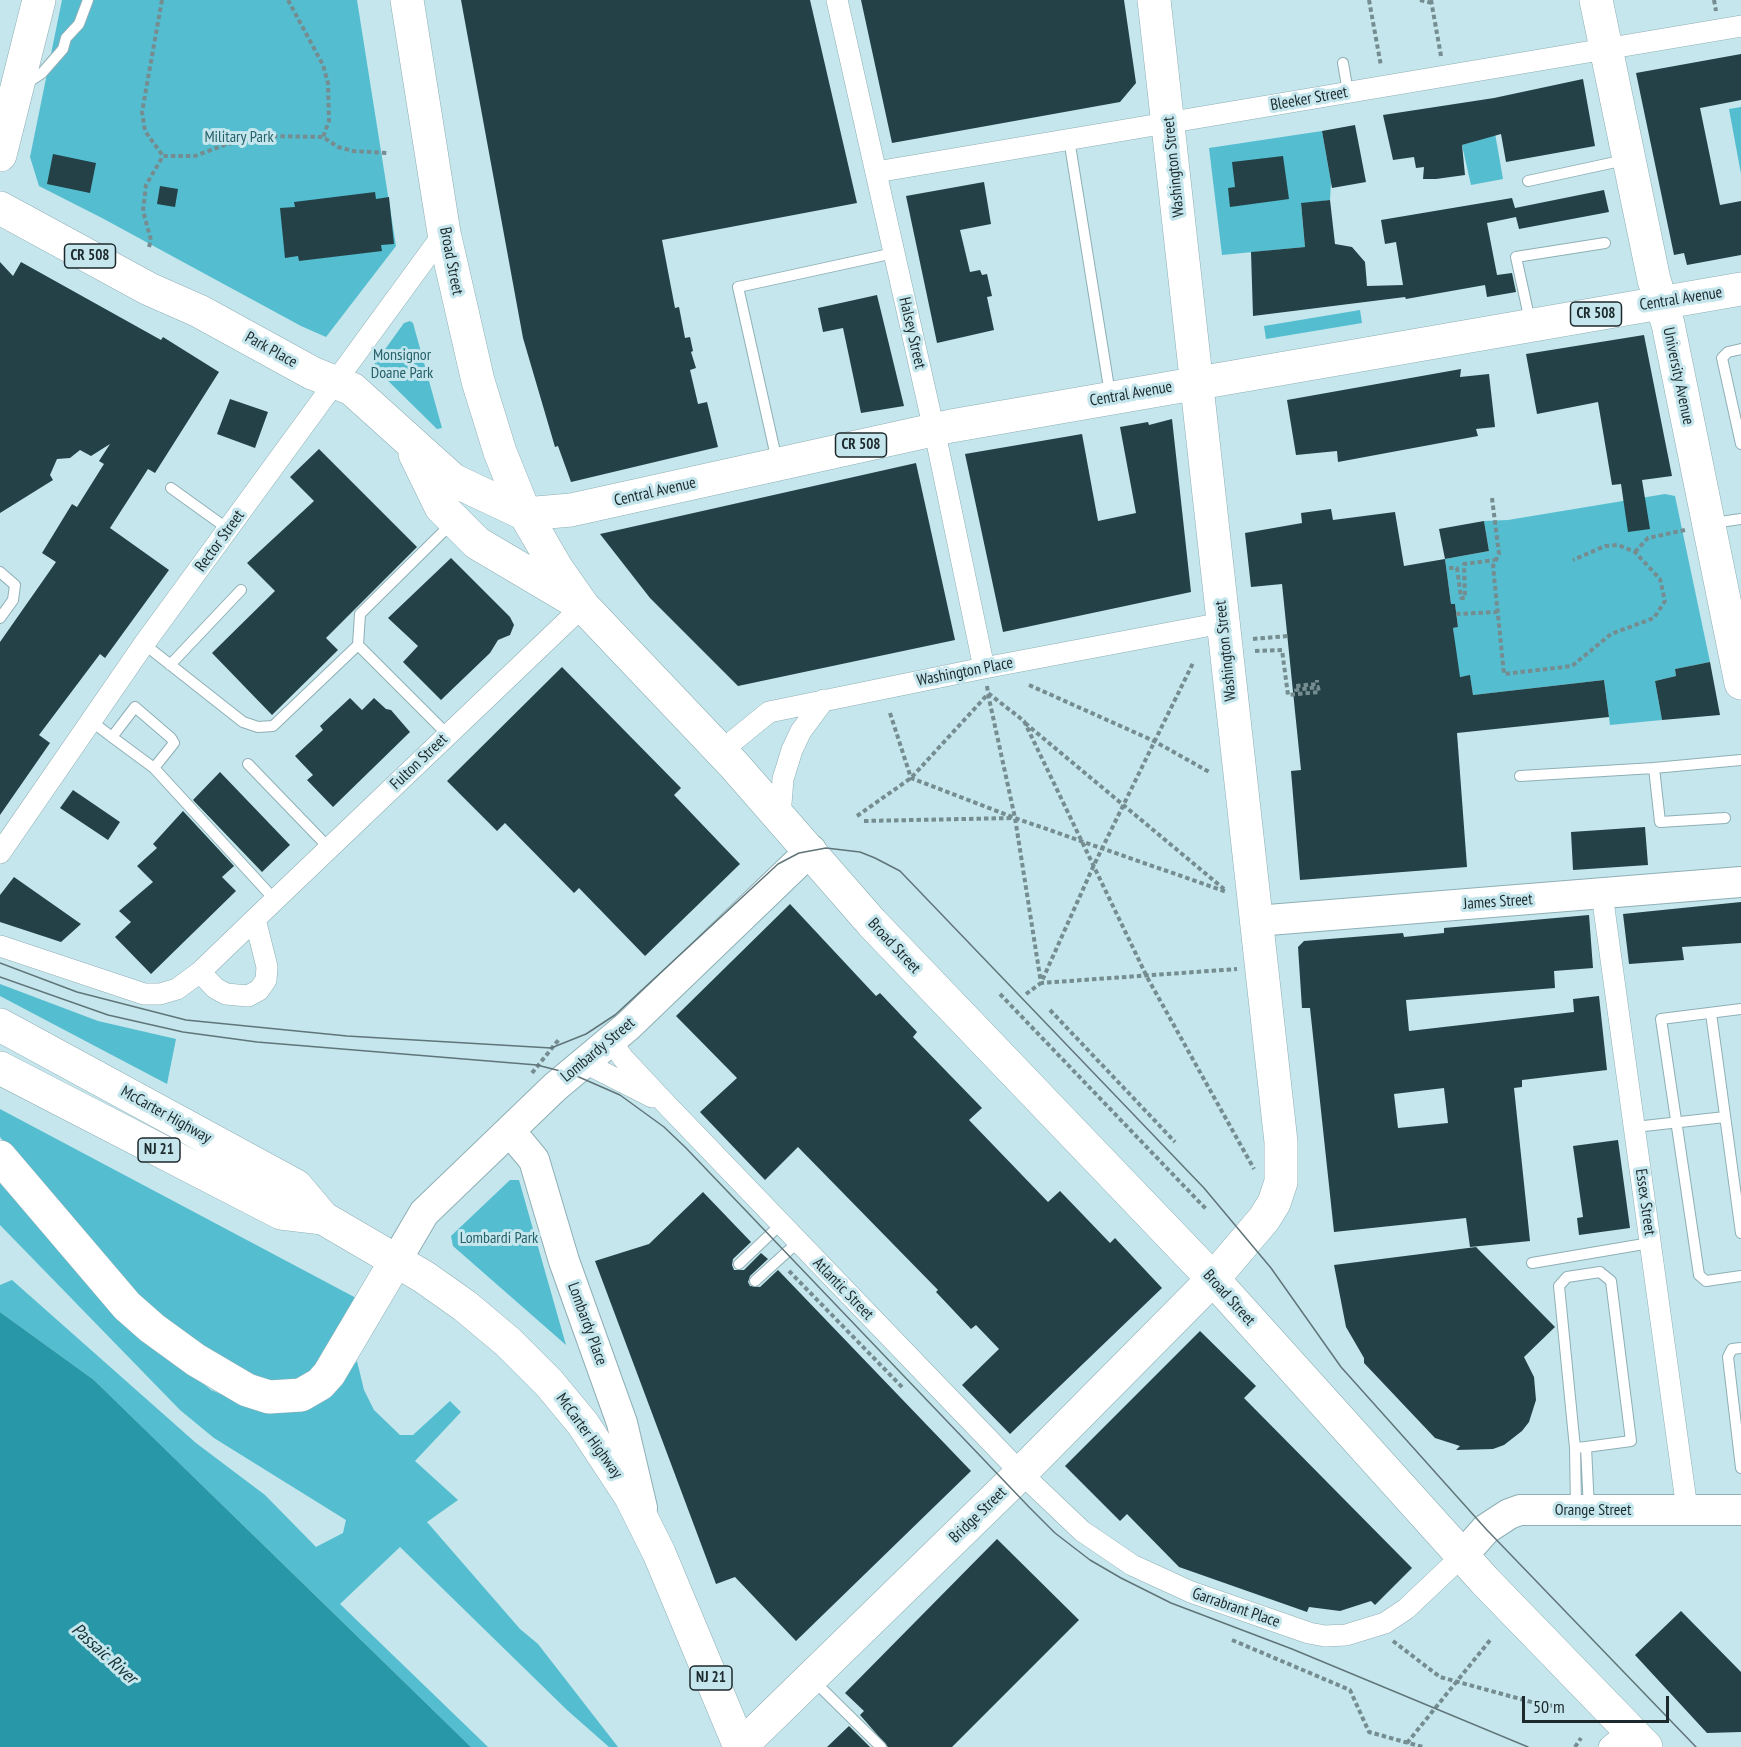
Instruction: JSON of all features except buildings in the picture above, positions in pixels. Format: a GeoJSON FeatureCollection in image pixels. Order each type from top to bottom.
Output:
{"type":"FeatureCollection","features":[{"type":"Feature","properties":{"kind":"main road"},"geometry":{"type":"LineString","coordinates":[[0,155],[19,87],[39,0]]}},
{"type":"Feature","properties":{"kind":"main road","name":"Broad Street"},"geometry":{"type":"LineString","coordinates":[[407,0],[444,233],[477,381],[500,452],[525,514],[551,560],[583,606]]}},
{"type":"Feature","properties":{"kind":"main road","name":"Washington Street"},"geometry":{"type":"LineString","coordinates":[[1154,0],[1281,1142],[1281,1182],[1274,1203],[1264,1219],[1213,1279]]}},
{"type":"Feature","properties":{"kind":"main road","name":"University Avenue"},"geometry":{"type":"LineString","coordinates":[[1596,0],[1654,280],[1661,303],[1699,526],[1741,683]]}},
{"type":"Feature","properties":{"kind":"main road","name":"Park Place"},"geometry":{"type":"LineString","coordinates":[[0,208],[149,289],[199,311],[312,373],[360,394],[453,480],[525,514]]}},
{"type":"Feature","properties":{"kind":"main road","name":"Central Avenue"},"geometry":{"type":"LineString","coordinates":[[525,514],[571,510],[933,429],[1741,289]]}},
{"type":"Feature","properties":{"kind":"main road"},"geometry":{"type":"LineString","coordinates":[[407,439],[447,515],[477,543],[583,606],[721,751]]}},
{"type":"Feature","properties":{"kind":"main road","name":"Broad Street"},"geometry":{"type":"LineString","coordinates":[[721,751],[811,850],[872,923],[1213,1279],[1628,1741]]}},
{"type":"Feature","properties":{"kind":"main road","name":"McCarter Highway"},"geometry":{"type":"LineString","coordinates":[[0,1024],[296,1186],[323,1218],[397,1259],[465,1306],[508,1342],[549,1383],[599,1447],[646,1526],[740,1747]]}},
{"type":"Feature","properties":{"kind":"main road","name":"McCarter Highway"},"geometry":{"type":"LineString","coordinates":[[0,1068],[281,1213],[323,1218]]}},
{"type":"Feature","properties":{"kind":"main road"},"geometry":{"type":"LineString","coordinates":[[0,1157],[127,1306],[152,1328],[196,1360],[247,1390],[269,1397],[301,1395],[320,1384],[397,1259]]}},
{"type":"Feature","properties":{"kind":"main road","name":"Bridge Street"},"geometry":{"type":"LineString","coordinates":[[740,1747],[1021,1473],[1213,1279]]}},
{"type":"Feature","properties":{"kind":"street","name":"Halsey Street"},"geometry":{"type":"LineString","coordinates":[[837,0],[984,668]]}},
{"type":"Feature","properties":{"kind":"street","name":"Bleeker Street"},"geometry":{"type":"LineString","coordinates":[[876,172],[1741,26]]}},
{"type":"Feature","properties":{"kind":"street","name":"Rector Street"},"geometry":{"type":"LineString","coordinates":[[0,853],[144,645],[444,233]]}},
{"type":"Feature","properties":{"kind":"street","name":"Fulton Street"},"geometry":{"type":"LineString","coordinates":[[0,946],[144,994],[160,994],[177,989],[200,972],[583,606]]}},
{"type":"Feature","properties":{"kind":"street","name":"Washington Place"},"geometry":{"type":"LineString","coordinates":[[721,751],[769,712],[1222,623]]}},
{"type":"Feature","properties":{"kind":"street"},"geometry":{"type":"LineString","coordinates":[[780,816],[783,779],[792,750],[801,731],[824,700]]}},
{"type":"Feature","properties":{"kind":"street","name":"Lombardy Street"},"geometry":{"type":"LineString","coordinates":[[397,1259],[424,1213],[555,1087],[614,1038],[811,850]]}},
{"type":"Feature","properties":{"kind":"street","name":"James Street"},"geometry":{"type":"LineString","coordinates":[[1256,921],[1741,882]]}},
{"type":"Feature","properties":{"kind":"street","name":"Essex Street"},"geometry":{"type":"LineString","coordinates":[[1602,894],[1687,1509]]}},
{"type":"Feature","properties":{"kind":"street"},"geometry":{"type":"LineString","coordinates":[[200,972],[226,994],[248,996],[260,990],[266,980],[267,967],[255,919]]}},
{"type":"Feature","properties":{"kind":"street","name":"Atlantic Street"},"geometry":{"type":"LineString","coordinates":[[614,1038],[616,1048],[623,1058],[666,1104],[1021,1473]]}},
{"type":"Feature","properties":{"kind":"street","name":"Atlantic Street"},"geometry":{"type":"LineString","coordinates":[[585,1063],[609,1073],[666,1104]]}},
{"type":"Feature","properties":{"kind":"street","name":"Lombardy Place"},"geometry":{"type":"LineString","coordinates":[[510,1131],[534,1160],[564,1261],[622,1423],[646,1526]]}},
{"type":"Feature","properties":{"kind":"street","name":"Garrabrant Place"},"geometry":{"type":"LineString","coordinates":[[1021,1473],[1082,1531],[1132,1565],[1191,1592],[1309,1633],[1346,1635],[1385,1623],[1406,1609],[1462,1556]]}},
{"type":"Feature","properties":{"kind":"street","name":"Orange Street"},"geometry":{"type":"LineString","coordinates":[[1462,1556],[1486,1529],[1509,1514],[1520,1510],[1741,1510]]}},
{"type":"Feature","properties":{"kind":"lane"},"geometry":{"type":"LineString","coordinates":[[19,87],[42,73],[63,49],[66,38],[79,24],[88,0]]}},
{"type":"Feature","properties":{"kind":"lane"},"geometry":{"type":"LineString","coordinates":[[1343,63],[1348,92]]}},
{"type":"Feature","properties":{"kind":"lane"},"geometry":{"type":"LineString","coordinates":[[1069,139],[1111,398]]}},
{"type":"Feature","properties":{"kind":"lane"},"geometry":{"type":"LineString","coordinates":[[1528,181],[1629,159]]}},
{"type":"Feature","properties":{"kind":"lane"},"geometry":{"type":"LineString","coordinates":[[1531,325],[1516,257],[1605,243]]}},
{"type":"Feature","properties":{"kind":"lane"},"geometry":{"type":"LineString","coordinates":[[778,464],[738,287],[894,253]]}},
{"type":"Feature","properties":{"kind":"lane"},"geometry":{"type":"LineString","coordinates":[[1741,349],[1728,352],[1722,358],[1741,444]]}},
{"type":"Feature","properties":{"kind":"lane"},"geometry":{"type":"LineString","coordinates":[[171,488],[228,530]]}},
{"type":"Feature","properties":{"kind":"lane"},"geometry":{"type":"LineString","coordinates":[[144,645],[243,722],[258,727],[273,726],[358,645],[360,614],[444,531],[447,515]]}},
{"type":"Feature","properties":{"kind":"lane"},"geometry":{"type":"LineString","coordinates":[[1699,526],[1741,519]]}},
{"type":"Feature","properties":{"kind":"lane"},"geometry":{"type":"LineString","coordinates":[[0,572],[15,585],[14,600],[0,618]]}},
{"type":"Feature","properties":{"kind":"lane"},"geometry":{"type":"LineString","coordinates":[[170,665],[241,590]]}},
{"type":"Feature","properties":{"kind":"lane"},"geometry":{"type":"LineString","coordinates":[[358,645],[448,735]]}},
{"type":"Feature","properties":{"kind":"lane"},"geometry":{"type":"LineString","coordinates":[[112,737],[135,707],[174,743],[154,768]]}},
{"type":"Feature","properties":{"kind":"lane"},"geometry":{"type":"LineString","coordinates":[[92,721],[154,768],[275,900]]}},
{"type":"Feature","properties":{"kind":"lane"},"geometry":{"type":"LineString","coordinates":[[1520,777],[1741,760]]}},
{"type":"Feature","properties":{"kind":"lane"},"geometry":{"type":"LineString","coordinates":[[248,764],[329,848]]}},
{"type":"Feature","properties":{"kind":"lane"},"geometry":{"type":"LineString","coordinates":[[1654,768],[1660,822],[1725,818]]}},
{"type":"Feature","properties":{"kind":"lane"},"geometry":{"type":"LineString","coordinates":[[1741,1010],[1661,1019],[1699,1275],[1706,1281],[1741,1276]]}},
{"type":"Feature","properties":{"kind":"lane"},"geometry":{"type":"LineString","coordinates":[[1711,1013],[1741,1233]]}},
{"type":"Feature","properties":{"kind":"lane"},"geometry":{"type":"LineString","coordinates":[[1635,1127],[1725,1117]]}},
{"type":"Feature","properties":{"kind":"lane"},"geometry":{"type":"LineString","coordinates":[[739,1264],[781,1224]]}},
{"type":"Feature","properties":{"kind":"lane"},"geometry":{"type":"LineString","coordinates":[[755,1281],[798,1242]]}},
{"type":"Feature","properties":{"kind":"lane"},"geometry":{"type":"LineString","coordinates":[[1532,1263],[1650,1243]]}},
{"type":"Feature","properties":{"kind":"lane"},"geometry":{"type":"LineString","coordinates":[[1580,1448],[1631,1441],[1611,1281],[1600,1272],[1567,1277],[1559,1286],[1580,1448],[1583,1510]]}},
{"type":"Feature","properties":{"kind":"lane"},"geometry":{"type":"LineString","coordinates":[[1741,1348],[1732,1349],[1728,1357],[1741,1468]]}},
{"type":"Feature","properties":{"kind":"lane"},"geometry":{"type":"LineString","coordinates":[[811,1678],[881,1747]]}},
{"type":"Feature","properties":{"kind":"path"},"geometry":{"type":"LineString","coordinates":[[162,0],[142,112],[145,131],[164,156]]}},
{"type":"Feature","properties":{"kind":"path"},"geometry":{"type":"LineString","coordinates":[[288,0],[326,74],[329,121],[323,137]]}},
{"type":"Feature","properties":{"kind":"path"},"geometry":{"type":"LineString","coordinates":[[1369,0],[1381,66]]}},
{"type":"Feature","properties":{"kind":"path"},"geometry":{"type":"LineString","coordinates":[[1420,0],[1432,2],[1441,56]]}},
{"type":"Feature","properties":{"kind":"path"},"geometry":{"type":"LineString","coordinates":[[1714,0],[1716,12]]}},
{"type":"Feature","properties":{"kind":"path"},"geometry":{"type":"LineString","coordinates":[[149,247],[151,240],[143,211],[146,185],[153,169],[164,156],[195,156],[227,144],[269,136],[323,137],[338,147],[353,151],[387,153]]}},
{"type":"Feature","properties":{"kind":"path"},"geometry":{"type":"LineString","coordinates":[[1492,498],[1499,554],[1492,566],[1504,674],[1572,666],[1611,634],[1654,618],[1665,601],[1660,579],[1635,552],[1618,545],[1605,546],[1573,560]]}},
{"type":"Feature","properties":{"kind":"path"},"geometry":{"type":"LineString","coordinates":[[1635,552],[1648,538],[1699,526]]}},
{"type":"Feature","properties":{"kind":"path"},"geometry":{"type":"LineString","coordinates":[[1449,568],[1457,568],[1461,598],[1465,598],[1464,564],[1496,560]]}},
{"type":"Feature","properties":{"kind":"path"},"geometry":{"type":"LineString","coordinates":[[1456,614],[1497,612]]}},
{"type":"Feature","properties":{"kind":"path"},"geometry":{"type":"LineString","coordinates":[[1254,639],[1288,636]]}},
{"type":"Feature","properties":{"kind":"path"},"geometry":{"type":"LineString","coordinates":[[1255,651],[1282,650],[1288,695],[1319,692],[1318,687],[1296,690],[1296,686],[1317,684],[1317,680]]}},
{"type":"Feature","properties":{"kind":"path"},"geometry":{"type":"LineString","coordinates":[[1026,994],[1041,983],[1093,867],[1193,663]]}},
{"type":"Feature","properties":{"kind":"path"},"geometry":{"type":"LineString","coordinates":[[984,668],[1015,818],[1041,983]]}},
{"type":"Feature","properties":{"kind":"path"},"geometry":{"type":"LineString","coordinates":[[1029,685],[1154,741],[1210,773]]}},
{"type":"Feature","properties":{"kind":"path"},"geometry":{"type":"LineString","coordinates":[[910,778],[1015,818],[1227,892],[1124,803],[988,693]]}},
{"type":"Feature","properties":{"kind":"path"},"geometry":{"type":"LineString","coordinates":[[857,816],[910,778],[988,693]]}},
{"type":"Feature","properties":{"kind":"path"},"geometry":{"type":"LineString","coordinates":[[890,713],[910,778]]}},
{"type":"Feature","properties":{"kind":"path"},"geometry":{"type":"LineString","coordinates":[[1024,722],[1147,977],[1255,1170]]}},
{"type":"Feature","properties":{"kind":"path"},"geometry":{"type":"LineString","coordinates":[[864,821],[1015,818]]}},
{"type":"Feature","properties":{"kind":"path"},"geometry":{"type":"LineString","coordinates":[[1041,983],[1261,967]]}},
{"type":"Feature","properties":{"kind":"path"},"geometry":{"type":"LineString","coordinates":[[1000,994],[1206,1209]]}},
{"type":"Feature","properties":{"kind":"path"},"geometry":{"type":"LineString","coordinates":[[1050,1010],[1175,1142]]}},
{"type":"Feature","properties":{"kind":"path"},"geometry":{"type":"LineString","coordinates":[[532,1073],[560,1038]]}},
{"type":"Feature","properties":{"kind":"path"},"geometry":{"type":"LineString","coordinates":[[789,1271],[903,1388]]}},
{"type":"Feature","properties":{"kind":"path"},"geometry":{"type":"LineString","coordinates":[[1407,1743],[1491,1639]]}},
{"type":"Feature","properties":{"kind":"path"},"geometry":{"type":"LineString","coordinates":[[1232,1640],[1350,1690],[1369,1732],[1423,1747]]}},
{"type":"Feature","properties":{"kind":"path"},"geometry":{"type":"LineString","coordinates":[[1392,1640],[1440,1677],[1545,1706],[1556,1705]]}},
{"type":"Feature","properties":{"kind":"path"},"geometry":{"type":"LineString","coordinates":[[1575,1747],[1581,1738]]}},
{"type":"Feature","properties":{"kind":"green space","name":"Military Park"},"geometry":{"type":"Polygon","coordinates":[[[62,0],[357,0],[396,246],[326,337],[301,326],[39,186],[30,157],[62,0]]]}},
{"type":"Feature","properties":{"kind":"green space"},"geometry":{"type":"Polygon","coordinates":[[[1489,99],[1503,179],[1471,185],[1462,145],[1476,141],[1489,99]]]}},
{"type":"Feature","properties":{"kind":"green space"},"geometry":{"type":"Polygon","coordinates":[[[1741,107],[1741,174],[1729,109],[1741,107]]]}},
{"type":"Feature","properties":{"kind":"green space"},"geometry":{"type":"Polygon","coordinates":[[[1322,131],[1331,182],[1330,200],[1301,204],[1305,247],[1222,255],[1209,148],[1322,131]]]}},
{"type":"Feature","properties":{"kind":"green space"},"geometry":{"type":"Polygon","coordinates":[[[1360,310],[1362,323],[1266,339],[1264,326],[1360,310]]]}},
{"type":"Feature","properties":{"kind":"green space","name":"Monsignor Doane Park"},"geometry":{"type":"Polygon","coordinates":[[[410,321],[413,323],[442,428],[437,429],[373,366],[404,323],[410,321]]]}},
{"type":"Feature","properties":{"kind":"green space"},"geometry":{"type":"Polygon","coordinates":[[[1665,494],[1675,496],[1710,662],[1675,669],[1676,676],[1655,681],[1662,720],[1610,725],[1604,680],[1473,695],[1470,676],[1458,677],[1453,628],[1458,627],[1455,604],[1451,604],[1445,559],[1489,551],[1484,521],[1508,520],[1665,494]]]}},
{"type":"Feature","properties":{"kind":"green space"},"geometry":{"type":"Polygon","coordinates":[[[0,984],[98,1021],[176,1039],[167,1084],[0,996],[0,984]]]}},
{"type":"Feature","properties":{"kind":"green space"},"geometry":{"type":"Polygon","coordinates":[[[0,1109],[358,1299],[320,1364],[291,1385],[256,1378],[176,1330],[115,1275],[0,1137],[0,1109]]]}},
{"type":"Feature","properties":{"kind":"green space","name":"Lombardi Park"},"geometry":{"type":"Polygon","coordinates":[[[510,1180],[519,1180],[566,1345],[453,1246],[451,1236],[510,1180]]]}},
{"type":"Feature","properties":{"kind":"green space"},"geometry":{"type":"Polygon","coordinates":[[[0,1183],[116,1313],[211,1390],[251,1406],[329,1392],[357,1361],[364,1390],[374,1410],[400,1435],[413,1435],[450,1401],[461,1412],[415,1461],[458,1500],[427,1522],[520,1629],[538,1644],[618,1747],[609,1747],[567,1710],[400,1547],[340,1604],[488,1747],[471,1747],[94,1380],[0,1312],[0,1285],[12,1280],[196,1443],[265,1495],[316,1547],[343,1533],[346,1520],[214,1438],[180,1410],[0,1225],[0,1183]]]}},
{"type":"Feature","properties":{"kind":"water","name":"Passaic River"},"geometry":{"type":"Polygon","coordinates":[[[0,1312],[94,1380],[471,1747],[0,1747],[0,1312]]]}},
{"type":"Feature","properties":{"kind":"tram line"},"geometry":{"type":"LineString","coordinates":[[0,963],[77,992],[186,1020],[347,1036],[551,1048],[586,1034],[615,1015],[778,864],[799,853],[826,848],[860,852],[875,858],[900,871],[1204,1188],[1271,1268],[1341,1367],[1486,1529],[1696,1747]]}},
{"type":"Feature","properties":{"kind":"tram line"},"geometry":{"type":"LineString","coordinates":[[0,977],[108,1015],[183,1032],[257,1042],[537,1065],[572,1074],[620,1095],[664,1127],[686,1148],[1029,1507],[1055,1533],[1090,1560],[1171,1603],[1292,1649],[1528,1747]]}}]}
